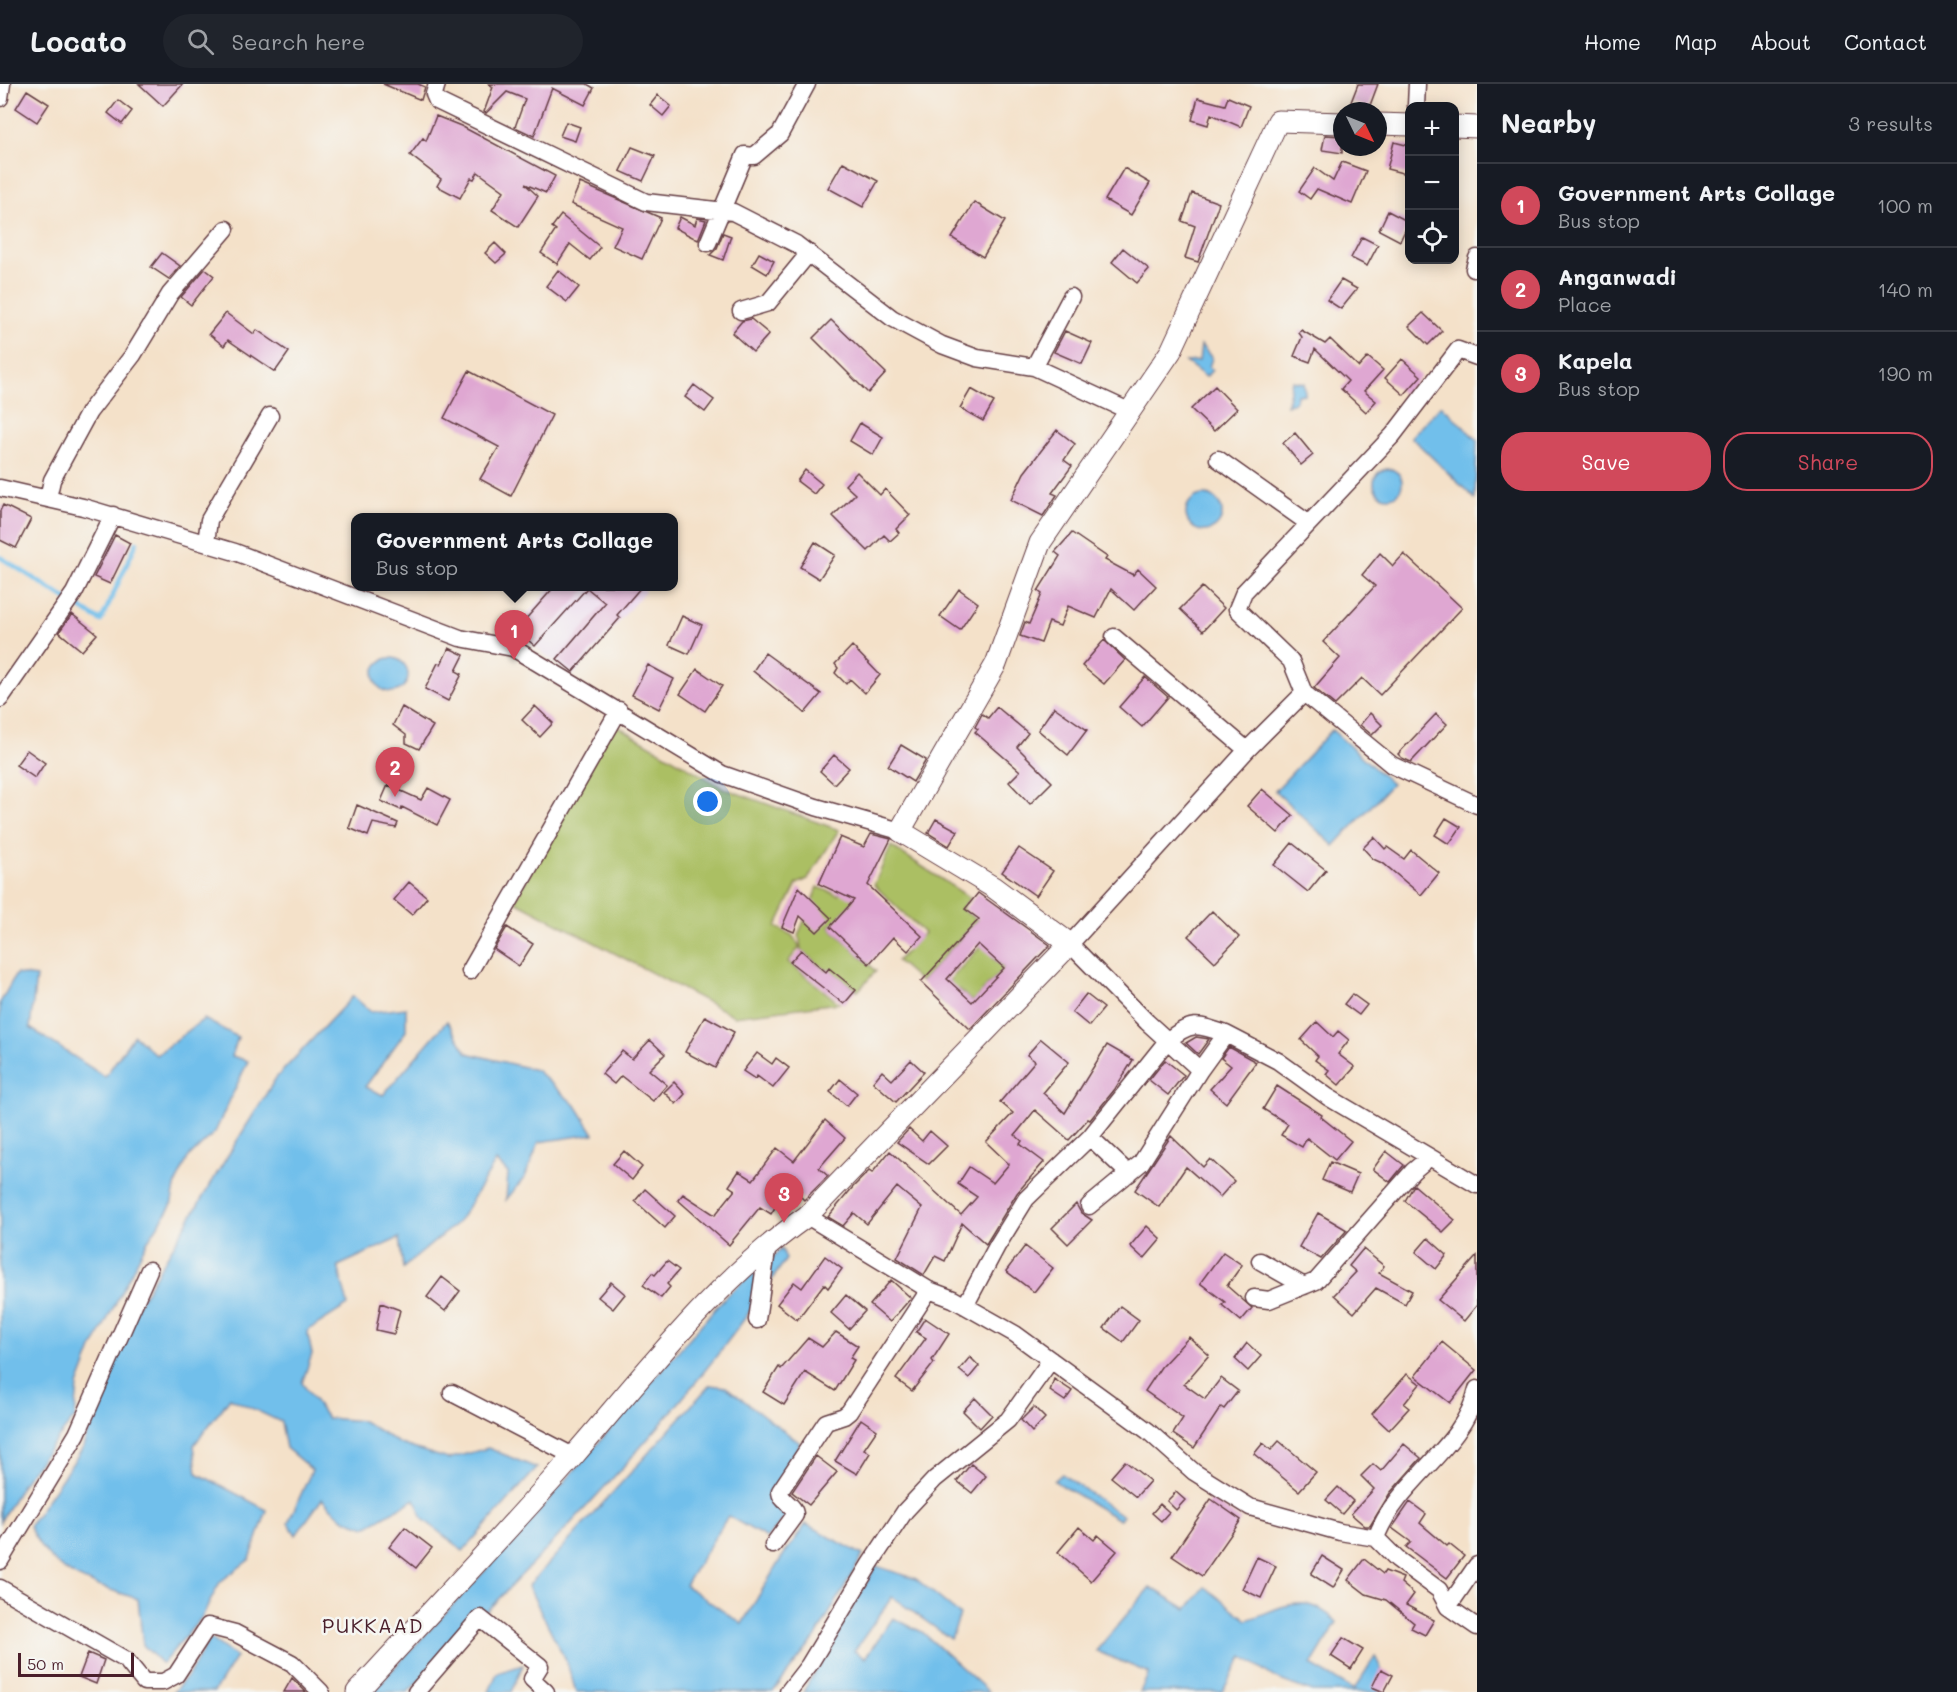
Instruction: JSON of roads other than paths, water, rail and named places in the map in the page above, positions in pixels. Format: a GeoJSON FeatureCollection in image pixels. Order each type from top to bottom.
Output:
{"type":"FeatureCollection","features":[{"type":"Feature","properties":{"kind":"street"},"geometry":{"type":"LineString","coordinates":[[0,98],[2,84]]}},
{"type":"Feature","properties":{"kind":"street"},"geometry":{"type":"LineString","coordinates":[[437,84],[434,94],[437,101],[646,202],[733,212],[768,229],[809,253],[892,318],[942,345],[977,358],[1034,367],[1131,412]]}},
{"type":"Feature","properties":{"kind":"street"},"geometry":{"type":"LineString","coordinates":[[708,243],[745,155],[754,156],[780,134],[807,84]]}},
{"type":"Feature","properties":{"kind":"street"},"geometry":{"type":"LineString","coordinates":[[1416,102],[1417,84]]}},
{"type":"Feature","properties":{"kind":"street"},"geometry":{"type":"LineString","coordinates":[[900,831],[996,663],[1040,543],[1172,351],[1278,121],[1333,123]]}},
{"type":"Feature","properties":{"kind":"street"},"geometry":{"type":"LineString","coordinates":[[1387,124],[1405,125]]}},
{"type":"Feature","properties":{"kind":"street"},"geometry":{"type":"LineString","coordinates":[[1459,126],[1477,127]]}},
{"type":"Feature","properties":{"kind":"street"},"geometry":{"type":"LineString","coordinates":[[48,498],[52,480],[89,412],[133,355],[170,294],[226,229]]}},
{"type":"Feature","properties":{"kind":"street"},"geometry":{"type":"LineString","coordinates":[[741,310],[768,303],[809,253]]}},
{"type":"Feature","properties":{"kind":"street"},"geometry":{"type":"LineString","coordinates":[[1034,367],[1071,297]]}},
{"type":"Feature","properties":{"kind":"street"},"geometry":{"type":"LineString","coordinates":[[1477,357],[1458,350],[1393,435],[1244,592],[1237,609],[1291,661],[1304,693],[1392,765],[1477,805]]}},
{"type":"Feature","properties":{"kind":"street"},"geometry":{"type":"LineString","coordinates":[[206,543],[209,520],[270,416]]}},
{"type":"Feature","properties":{"kind":"street"},"geometry":{"type":"LineString","coordinates":[[1218,459],[1308,523]]}},
{"type":"Feature","properties":{"kind":"street"},"geometry":{"type":"LineString","coordinates":[[0,488],[113,515],[206,543],[460,638],[513,648],[723,774],[816,807],[900,831],[993,887],[1070,945],[1167,1041],[1200,1070]]}},
{"type":"Feature","properties":{"kind":"street"},"geometry":{"type":"LineString","coordinates":[[0,699],[76,589],[113,515]]}},
{"type":"Feature","properties":{"kind":"street"},"geometry":{"type":"LineString","coordinates":[[1114,637],[1246,750]]}},
{"type":"Feature","properties":{"kind":"street"},"geometry":{"type":"LineString","coordinates":[[357,1692],[573,1456],[712,1296],[768,1244],[807,1216],[1070,945],[1246,750],[1304,693]]}},
{"type":"Feature","properties":{"kind":"street"},"geometry":{"type":"LineString","coordinates":[[470,971],[619,710]]}},
{"type":"Feature","properties":{"kind":"street"},"geometry":{"type":"LineString","coordinates":[[965,1306],[997,1246],[1026,1199],[1090,1137],[1167,1041],[1182,1028],[1192,1025],[1204,1026],[1226,1034],[1278,1061],[1328,1097],[1477,1185]]}},
{"type":"Feature","properties":{"kind":"street"},"geometry":{"type":"LineString","coordinates":[[1089,1206],[1141,1164],[1200,1070],[1226,1034]]}},
{"type":"Feature","properties":{"kind":"street"},"geometry":{"type":"LineString","coordinates":[[1090,1137],[1129,1174]]}},
{"type":"Feature","properties":{"kind":"street"},"geometry":{"type":"LineString","coordinates":[[1254,1298],[1269,1300],[1316,1281],[1413,1171],[1430,1157]]}},
{"type":"Feature","properties":{"kind":"street"},"geometry":{"type":"LineString","coordinates":[[807,1216],[929,1290],[965,1306],[1015,1334],[1148,1431],[1194,1472],[1250,1507],[1340,1532],[1376,1538],[1397,1559],[1439,1590],[1448,1607],[1477,1628]]}},
{"type":"Feature","properties":{"kind":"street"},"geometry":{"type":"LineString","coordinates":[[757,1320],[768,1244]]}},
{"type":"Feature","properties":{"kind":"street"},"geometry":{"type":"LineString","coordinates":[[1260,1261],[1304,1286]]}},
{"type":"Feature","properties":{"kind":"street"},"geometry":{"type":"LineString","coordinates":[[0,1561],[77,1434],[149,1270]]}},
{"type":"Feature","properties":{"kind":"street"},"geometry":{"type":"LineString","coordinates":[[773,1545],[795,1515],[793,1508],[781,1497],[780,1491],[826,1422],[849,1412],[929,1290]]}},
{"type":"Feature","properties":{"kind":"street"},"geometry":{"type":"LineString","coordinates":[[788,1692],[809,1665],[870,1564],[905,1512],[934,1479],[1008,1420],[1051,1360]]}},
{"type":"Feature","properties":{"kind":"street"},"geometry":{"type":"LineString","coordinates":[[1376,1538],[1382,1522],[1402,1493],[1469,1416],[1477,1389]]}},
{"type":"Feature","properties":{"kind":"street"},"geometry":{"type":"LineString","coordinates":[[452,1393],[573,1456]]}},
{"type":"Feature","properties":{"kind":"street"},"geometry":{"type":"LineString","coordinates":[[1448,1607],[1477,1565]]}},
{"type":"Feature","properties":{"kind":"street"},"geometry":{"type":"LineString","coordinates":[[0,1587],[126,1660],[144,1682],[163,1682],[176,1675],[208,1626],[235,1634],[292,1664],[321,1692]]}},
{"type":"Feature","properties":{"kind":"street"},"geometry":{"type":"LineString","coordinates":[[416,1692],[480,1618],[540,1666],[532,1679],[546,1692]]}},
{"type":"Feature","properties":{"kind":"water"},"geometry":{"type":"Polygon","coordinates":[[[1201,345],[1212,358],[1209,367],[1212,370],[1206,377],[1186,362],[1199,361],[1201,345]]]}},
{"type":"Feature","properties":{"kind":"water"},"geometry":{"type":"Polygon","coordinates":[[[1292,381],[1304,383],[1305,394],[1297,395],[1296,401],[1287,405],[1292,381]]]}},
{"type":"Feature","properties":{"kind":"water"},"geometry":{"type":"Polygon","coordinates":[[[1441,405],[1477,440],[1475,499],[1411,437],[1441,405]]]}},
{"type":"Feature","properties":{"kind":"water"},"geometry":{"type":"Polygon","coordinates":[[[1388,469],[1398,473],[1402,483],[1398,493],[1388,497],[1378,493],[1374,483],[1378,473],[1388,469]]]}},
{"type":"Feature","properties":{"kind":"water"},"geometry":{"type":"Polygon","coordinates":[[[1204,495],[1217,500],[1222,513],[1217,526],[1204,531],[1191,526],[1186,513],[1191,500],[1204,495]]]}},
{"type":"Feature","properties":{"kind":"water"},"geometry":{"type":"Polygon","coordinates":[[[391,658],[403,663],[408,675],[403,687],[391,692],[379,687],[374,675],[379,663],[391,658]]]}},
{"type":"Feature","properties":{"kind":"water"},"geometry":{"type":"Polygon","coordinates":[[[1332,730],[1392,784],[1334,846],[1275,791],[1332,730]]]}},
{"type":"Feature","properties":{"kind":"water"},"geometry":{"type":"Polygon","coordinates":[[[16,974],[36,977],[30,1028],[105,1077],[134,1035],[156,1055],[204,1019],[238,1037],[232,1056],[248,1061],[215,1132],[188,1158],[176,1183],[171,1206],[147,1242],[92,1349],[78,1386],[75,1417],[26,1478],[0,1522],[0,1003],[16,974]]]}},
{"type":"Feature","properties":{"kind":"water"},"geometry":{"type":"Polygon","coordinates":[[[353,996],[371,1012],[406,1008],[406,1031],[365,1087],[383,1095],[447,1021],[467,1053],[536,1070],[577,1107],[594,1134],[539,1142],[525,1177],[506,1200],[508,1173],[496,1161],[459,1221],[403,1268],[399,1238],[338,1266],[348,1305],[307,1331],[312,1354],[302,1383],[327,1418],[363,1421],[400,1444],[448,1459],[488,1448],[537,1468],[463,1551],[423,1519],[415,1499],[366,1527],[343,1519],[322,1499],[296,1535],[288,1523],[312,1470],[286,1448],[281,1422],[230,1398],[194,1445],[197,1473],[267,1510],[250,1559],[220,1582],[202,1617],[162,1664],[143,1645],[138,1599],[88,1582],[61,1567],[49,1557],[29,1526],[83,1448],[96,1400],[136,1308],[227,1157],[276,1078],[353,996]]]}},
{"type":"Feature","properties":{"kind":"water"},"geometry":{"type":"Polygon","coordinates":[[[782,1249],[786,1259],[745,1318],[701,1375],[608,1484],[408,1692],[372,1692],[520,1533],[726,1296],[782,1249]]]}},
{"type":"Feature","properties":{"kind":"water"},"geometry":{"type":"Polygon","coordinates":[[[710,1385],[726,1387],[800,1443],[770,1496],[792,1510],[767,1538],[728,1516],[685,1585],[742,1624],[780,1560],[806,1524],[863,1555],[815,1638],[773,1692],[576,1692],[567,1663],[528,1586],[710,1385]]]}},
{"type":"Feature","properties":{"kind":"water"},"geometry":{"type":"Polygon","coordinates":[[[1062,1474],[1123,1516],[1119,1520],[1054,1481],[1062,1474]]]}},
{"type":"Feature","properties":{"kind":"water"},"geometry":{"type":"Polygon","coordinates":[[[876,1566],[916,1579],[960,1615],[951,1639],[892,1597],[854,1651],[865,1658],[893,1618],[922,1632],[989,1692],[803,1692],[876,1566]]]}},
{"type":"Feature","properties":{"kind":"water"},"geometry":{"type":"Polygon","coordinates":[[[1150,1587],[1187,1609],[1205,1587],[1247,1620],[1283,1606],[1304,1604],[1314,1606],[1337,1622],[1311,1665],[1354,1690],[1375,1656],[1386,1679],[1378,1692],[1312,1692],[1275,1678],[1243,1656],[1222,1692],[1140,1692],[1149,1673],[1096,1651],[1150,1587]]]}},
{"type":"Feature","properties":{"kind":"water"},"geometry":{"type":"Polygon","coordinates":[[[210,1638],[236,1657],[214,1692],[173,1692],[188,1676],[210,1638]]]}},
{"type":"Feature","properties":{"kind":"water"},"geometry":{"type":"Polygon","coordinates":[[[523,1665],[511,1692],[489,1692],[497,1673],[523,1665]]]}},
{"type":"Feature","properties":{"kind":"waterway"},"geometry":{"type":"LineString","coordinates":[[0,557],[101,621],[137,542]]}},
{"type":"Feature","properties":{"kind":"place","name":"Government Arts Collage"},"geometry":{"type":"Point","coordinates":[514,660]}},
{"type":"Feature","properties":{"kind":"place","name":"Anganwadi"},"geometry":{"type":"Point","coordinates":[395,797]}},
{"type":"Feature","properties":{"kind":"place","name":"Kapela"},"geometry":{"type":"Point","coordinates":[784,1223]}},
{"type":"Feature","properties":{"kind":"district","name":"PUKKAAD"},"geometry":{"type":"Point","coordinates":[373,1625]}}]}
